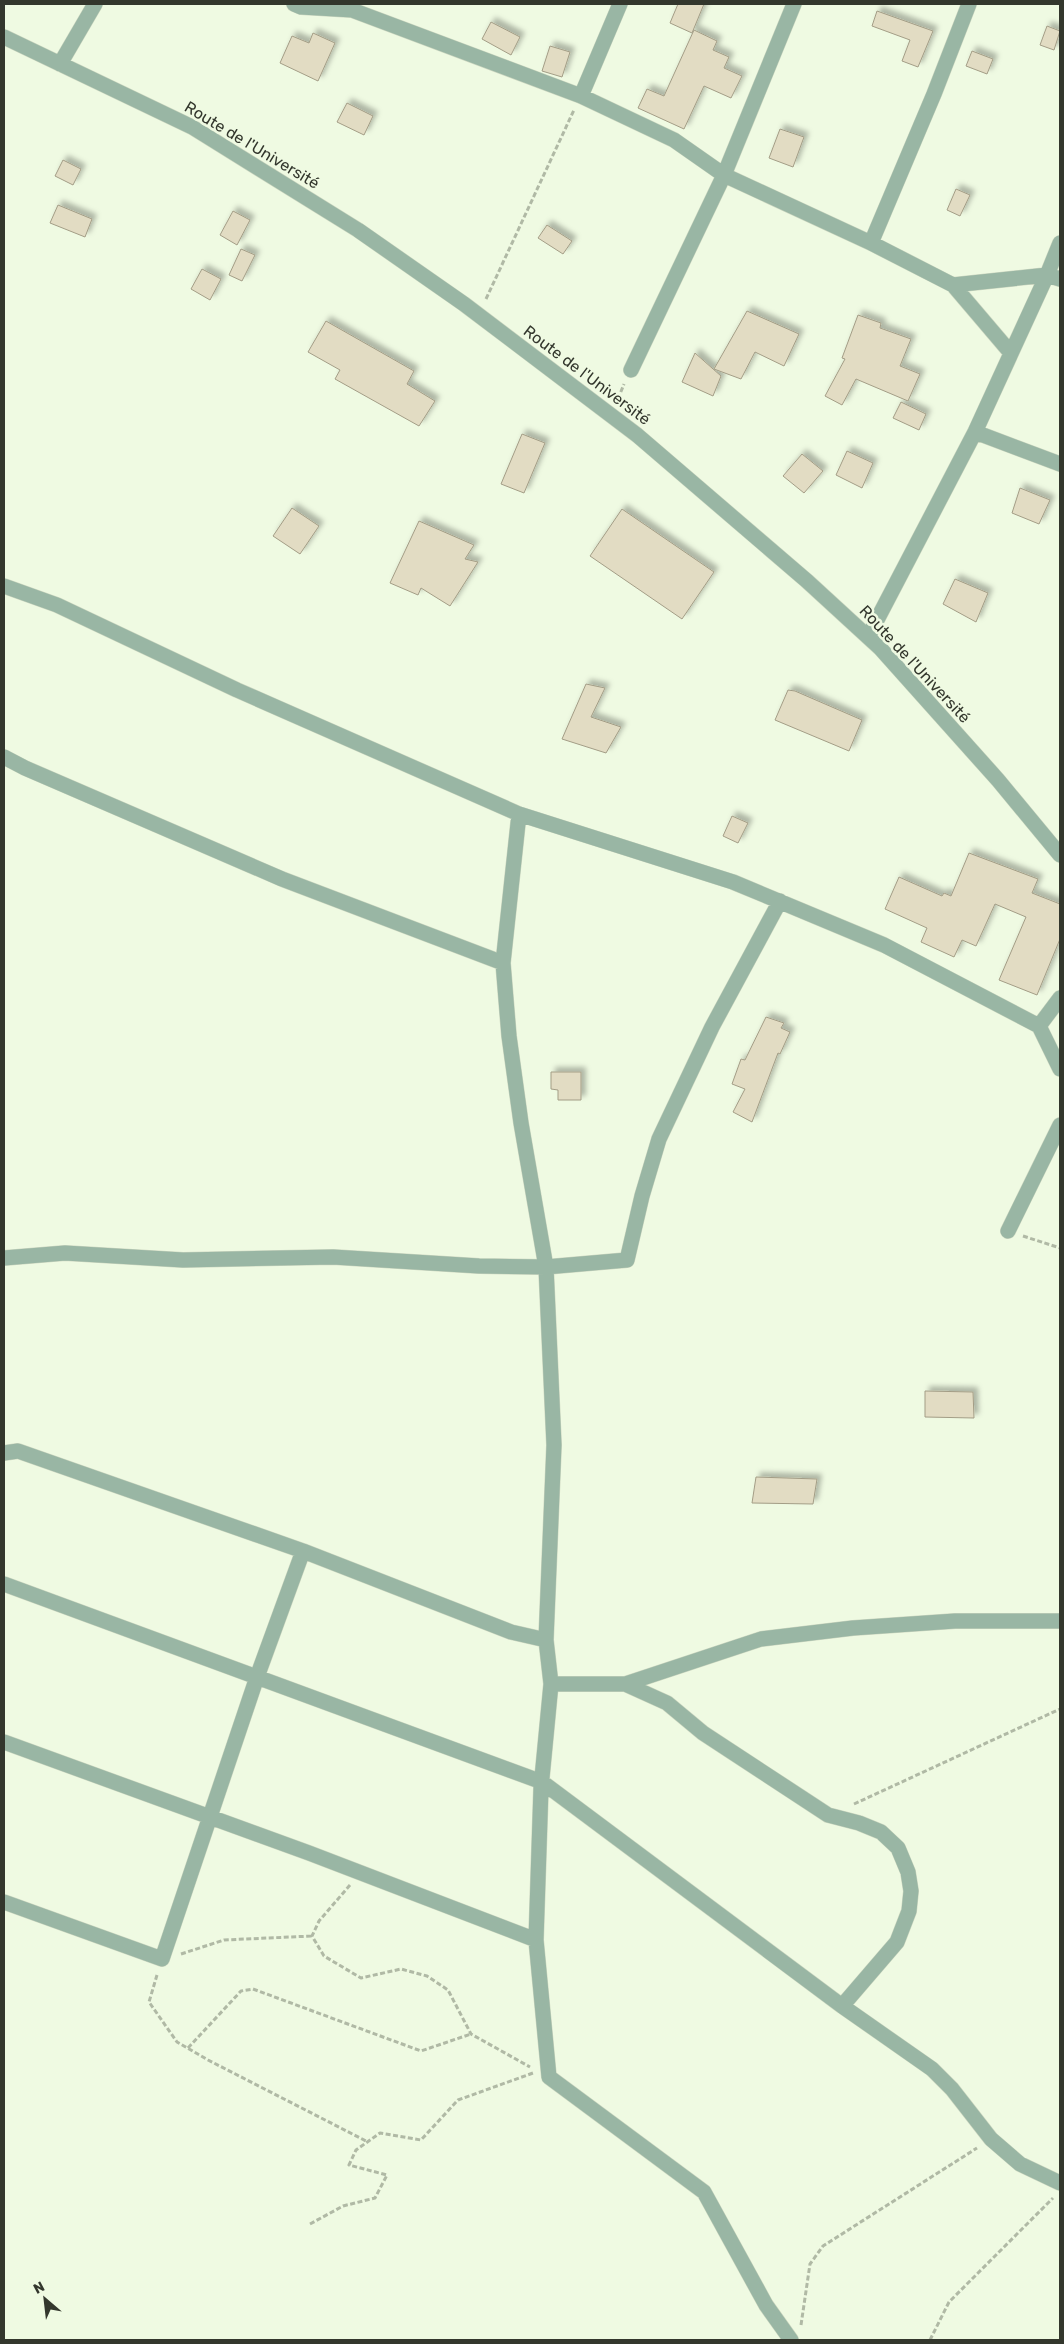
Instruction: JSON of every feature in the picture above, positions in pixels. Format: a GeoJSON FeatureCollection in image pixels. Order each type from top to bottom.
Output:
{"type":"FeatureCollection","features":[{"type":"Feature","properties":{"kind":"street"},"geometry":{"type":"LineString","coordinates":[[60,64],[95,4]]}},
{"type":"Feature","properties":{"kind":"street"},"geometry":{"type":"LineString","coordinates":[[294,4],[301,7],[352,10],[581,96],[674,140],[724,175],[871,243],[953,285],[1010,352]]}},
{"type":"Feature","properties":{"kind":"street"},"geometry":{"type":"LineString","coordinates":[[581,96],[620,4]]}},
{"type":"Feature","properties":{"kind":"street"},"geometry":{"type":"LineString","coordinates":[[630,370],[724,175],[794,4]]}},
{"type":"Feature","properties":{"kind":"street"},"geometry":{"type":"LineString","coordinates":[[871,243],[934,94],[969,4]]}},
{"type":"Feature","properties":{"kind":"street","name":"Route de l'Université"},"geometry":{"type":"LineString","coordinates":[[4,37],[192,127],[358,230],[479,315],[637,435],[778,556],[868,637],[998,780],[1060,855]]}},
{"type":"Feature","properties":{"kind":"street"},"geometry":{"type":"LineString","coordinates":[[868,637],[975,432],[1010,352],[1054,277],[1060,243]]}},
{"type":"Feature","properties":{"kind":"street"},"geometry":{"type":"LineString","coordinates":[[953,285],[1054,277]]}},
{"type":"Feature","properties":{"kind":"street"},"geometry":{"type":"LineString","coordinates":[[975,432],[1060,464]]}},
{"type":"Feature","properties":{"kind":"street"},"geometry":{"type":"LineString","coordinates":[[4,586],[57,605],[237,690],[519,814],[733,882],[884,944],[1039,1026],[1060,1069]]}},
{"type":"Feature","properties":{"kind":"street"},"geometry":{"type":"LineString","coordinates":[[4,757],[25,768],[282,879],[503,963]]}},
{"type":"Feature","properties":{"kind":"street"},"geometry":{"type":"LineString","coordinates":[[519,814],[503,963],[509,1036],[521,1123],[546,1266],[554,1445],[546,1640],[551,1684],[542,1782],[536,1940],[548,2077],[704,2192],[766,2305],[796,2336]]}},
{"type":"Feature","properties":{"kind":"street"},"geometry":{"type":"LineString","coordinates":[[4,1258],[65,1253],[183,1260],[333,1256],[478,1266],[546,1266],[627,1260],[642,1196],[659,1139],[712,1027],[780,901]]}},
{"type":"Feature","properties":{"kind":"street"},"geometry":{"type":"LineString","coordinates":[[1039,1026],[1060,998]]}},
{"type":"Feature","properties":{"kind":"street"},"geometry":{"type":"LineString","coordinates":[[1008,1232],[1060,1125]]}},
{"type":"Feature","properties":{"kind":"street"},"geometry":{"type":"LineString","coordinates":[[4,1453],[18,1451],[303,1551],[511,1632],[546,1640]]}},
{"type":"Feature","properties":{"kind":"street"},"geometry":{"type":"LineString","coordinates":[[4,1902],[162,1960],[257,1677],[303,1551]]}},
{"type":"Feature","properties":{"kind":"street"},"geometry":{"type":"LineString","coordinates":[[4,1584],[542,1782],[842,2006],[932,2069],[952,2089],[991,2139],[1020,2164],[1060,2183]]}},
{"type":"Feature","properties":{"kind":"street"},"geometry":{"type":"LineString","coordinates":[[551,1684],[625,1684],[761,1639],[853,1628],[946,1622],[1060,1621]]}},
{"type":"Feature","properties":{"kind":"street"},"geometry":{"type":"LineString","coordinates":[[625,1684],[667,1703],[703,1733],[828,1815],[881,1832],[898,1848],[908,1872],[911,1891],[909,1911],[897,1942],[842,2006]]}},
{"type":"Feature","properties":{"kind":"street"},"geometry":{"type":"LineString","coordinates":[[4,1742],[210,1817],[240,1830],[309,1853],[536,1940]]}},
{"type":"Feature","properties":{"kind":"path"},"geometry":{"type":"LineString","coordinates":[[479,315],[581,96]]}},
{"type":"Feature","properties":{"kind":"path"},"geometry":{"type":"LineString","coordinates":[[611,415],[630,370]]}},
{"type":"Feature","properties":{"kind":"path"},"geometry":{"type":"LineString","coordinates":[[1008,1232],[1060,1248]]}},
{"type":"Feature","properties":{"kind":"path"},"geometry":{"type":"LineString","coordinates":[[828,1815],[1060,1710]]}},
{"type":"Feature","properties":{"kind":"path"},"geometry":{"type":"LineString","coordinates":[[312,1936],[319,1921],[355,1880]]}},
{"type":"Feature","properties":{"kind":"path"},"geometry":{"type":"LineString","coordinates":[[312,1936],[224,1940],[162,1960],[149,2002],[176,2042],[368,2142]]}},
{"type":"Feature","properties":{"kind":"path"},"geometry":{"type":"LineString","coordinates":[[310,2224],[343,2206],[375,2198],[387,2175],[349,2165],[356,2150],[380,2134],[421,2140],[458,2100],[538,2071],[471,2034],[448,1990],[427,1976],[401,1969],[362,1978],[324,1956],[312,1936]]}},
{"type":"Feature","properties":{"kind":"path"},"geometry":{"type":"LineString","coordinates":[[188,2048],[241,1992],[254,1989],[421,2051],[471,2034]]}},
{"type":"Feature","properties":{"kind":"path"},"geometry":{"type":"LineString","coordinates":[[796,2336],[810,2264],[823,2246],[991,2139]]}},
{"type":"Feature","properties":{"kind":"path"},"geometry":{"type":"LineString","coordinates":[[930,2340],[949,2302],[1060,2191]]}},
{"type":"Feature","properties":{"kind":"building"},"geometry":{"type":"Polygon","coordinates":[[[678,4],[704,4],[692,33],[670,23],[678,4]]]}},
{"type":"Feature","properties":{"kind":"building"},"geometry":{"type":"Polygon","coordinates":[[[877,11],[933,31],[918,67],[902,61],[910,40],[872,26],[877,11]]]}},
{"type":"Feature","properties":{"kind":"building"},"geometry":{"type":"Polygon","coordinates":[[[491,22],[520,37],[511,55],[482,39],[491,22]]]}},
{"type":"Feature","properties":{"kind":"building"},"geometry":{"type":"Polygon","coordinates":[[[1047,26],[1060,31],[1054,50],[1040,45],[1047,26]]]}},
{"type":"Feature","properties":{"kind":"building"},"geometry":{"type":"Polygon","coordinates":[[[694,30],[717,41],[713,50],[729,57],[724,68],[742,76],[731,98],[704,86],[684,129],[638,108],[647,89],[664,96],[694,30]]]}},
{"type":"Feature","properties":{"kind":"building"},"geometry":{"type":"Polygon","coordinates":[[[313,33],[335,43],[318,81],[280,63],[292,36],[309,43],[313,33]]]}},
{"type":"Feature","properties":{"kind":"building"},"geometry":{"type":"Polygon","coordinates":[[[550,46],[570,52],[562,77],[542,71],[550,46]]]}},
{"type":"Feature","properties":{"kind":"building"},"geometry":{"type":"Polygon","coordinates":[[[972,51],[993,59],[987,74],[966,66],[972,51]]]}},
{"type":"Feature","properties":{"kind":"building"},"geometry":{"type":"Polygon","coordinates":[[[347,103],[373,116],[364,135],[337,122],[347,103]]]}},
{"type":"Feature","properties":{"kind":"building"},"geometry":{"type":"Polygon","coordinates":[[[780,129],[804,137],[793,167],[769,158],[780,129]]]}},
{"type":"Feature","properties":{"kind":"building"},"geometry":{"type":"Polygon","coordinates":[[[63,160],[81,169],[73,185],[55,176],[63,160]]]}},
{"type":"Feature","properties":{"kind":"building"},"geometry":{"type":"Polygon","coordinates":[[[956,189],[970,195],[960,216],[947,210],[956,189]]]}},
{"type":"Feature","properties":{"kind":"building"},"geometry":{"type":"Polygon","coordinates":[[[58,205],[92,219],[85,237],[50,223],[58,205]]]}},
{"type":"Feature","properties":{"kind":"building"},"geometry":{"type":"Polygon","coordinates":[[[233,211],[250,220],[237,245],[220,235],[233,211]]]}},
{"type":"Feature","properties":{"kind":"building"},"geometry":{"type":"Polygon","coordinates":[[[547,225],[572,241],[563,254],[538,238],[547,225]]]}},
{"type":"Feature","properties":{"kind":"building"},"geometry":{"type":"Polygon","coordinates":[[[241,249],[255,255],[242,281],[229,275],[241,249]]]}},
{"type":"Feature","properties":{"kind":"building"},"geometry":{"type":"Polygon","coordinates":[[[202,269],[221,279],[210,300],[191,289],[202,269]]]}},
{"type":"Feature","properties":{"kind":"building"},"geometry":{"type":"Polygon","coordinates":[[[747,311],[799,334],[784,366],[755,352],[741,379],[714,369],[747,311]]]}},
{"type":"Feature","properties":{"kind":"building"},"geometry":{"type":"Polygon","coordinates":[[[858,315],[881,323],[880,328],[911,339],[900,366],[920,374],[908,401],[856,379],[842,405],[825,396],[845,359],[842,358],[858,315]]]}},
{"type":"Feature","properties":{"kind":"building"},"geometry":{"type":"Polygon","coordinates":[[[326,321],[414,371],[407,384],[435,401],[419,426],[335,379],[340,370],[308,352],[326,321]]]}},
{"type":"Feature","properties":{"kind":"building"},"geometry":{"type":"Polygon","coordinates":[[[695,353],[721,376],[713,396],[682,382],[695,353]]]}},
{"type":"Feature","properties":{"kind":"building"},"geometry":{"type":"Polygon","coordinates":[[[901,402],[926,414],[919,430],[893,418],[901,402]]]}},
{"type":"Feature","properties":{"kind":"building"},"geometry":{"type":"Polygon","coordinates":[[[522,434],[545,443],[524,493],[501,484],[522,434]]]}},
{"type":"Feature","properties":{"kind":"building"},"geometry":{"type":"Polygon","coordinates":[[[847,451],[873,463],[862,488],[836,475],[847,451]]]}},
{"type":"Feature","properties":{"kind":"building"},"geometry":{"type":"Polygon","coordinates":[[[802,454],[823,471],[804,493],[783,476],[802,454]]]}},
{"type":"Feature","properties":{"kind":"building"},"geometry":{"type":"Polygon","coordinates":[[[1020,488],[1050,500],[1039,524],[1012,513],[1020,488]]]}},
{"type":"Feature","properties":{"kind":"building"},"geometry":{"type":"Polygon","coordinates":[[[292,508],[319,526],[300,554],[273,536],[292,508]]]}},
{"type":"Feature","properties":{"kind":"building"},"geometry":{"type":"Polygon","coordinates":[[[622,509],[714,572],[682,619],[590,556],[622,509]]]}},
{"type":"Feature","properties":{"kind":"building"},"geometry":{"type":"Polygon","coordinates":[[[419,521],[474,545],[465,559],[478,562],[450,606],[421,588],[418,595],[390,583],[419,521]]]}},
{"type":"Feature","properties":{"kind":"building"},"geometry":{"type":"Polygon","coordinates":[[[955,579],[988,593],[976,622],[943,604],[955,579]]]}},
{"type":"Feature","properties":{"kind":"building"},"geometry":{"type":"Polygon","coordinates":[[[586,684],[605,688],[591,717],[621,727],[606,753],[562,739],[586,684]]]}},
{"type":"Feature","properties":{"kind":"building"},"geometry":{"type":"Polygon","coordinates":[[[788,690],[795,691],[862,720],[849,751],[775,720],[788,690]]]}},
{"type":"Feature","properties":{"kind":"building"},"geometry":{"type":"Polygon","coordinates":[[[732,816],[748,823],[738,843],[723,836],[732,816]]]}},
{"type":"Feature","properties":{"kind":"building"},"geometry":{"type":"Polygon","coordinates":[[[969,853],[1038,879],[1032,893],[1060,904],[1060,939],[1037,995],[999,980],[1026,917],[995,904],[976,946],[962,940],[954,957],[921,942],[927,928],[885,909],[899,877],[942,896],[944,893],[951,896],[969,853]]]}},
{"type":"Feature","properties":{"kind":"building"},"geometry":{"type":"Polygon","coordinates":[[[766,1017],[784,1023],[781,1028],[790,1032],[780,1054],[778,1053],[752,1122],[733,1112],[745,1089],[732,1084],[741,1059],[745,1060],[766,1017]]]}},
{"type":"Feature","properties":{"kind":"building"},"geometry":{"type":"Polygon","coordinates":[[[551,1072],[581,1072],[581,1100],[558,1100],[558,1090],[551,1089],[551,1072]]]}},
{"type":"Feature","properties":{"kind":"building"},"geometry":{"type":"Polygon","coordinates":[[[925,1391],[973,1392],[974,1418],[925,1417],[925,1391]]]}},
{"type":"Feature","properties":{"kind":"building"},"geometry":{"type":"Polygon","coordinates":[[[756,1477],[817,1479],[813,1504],[752,1503],[756,1477]]]}}]}
